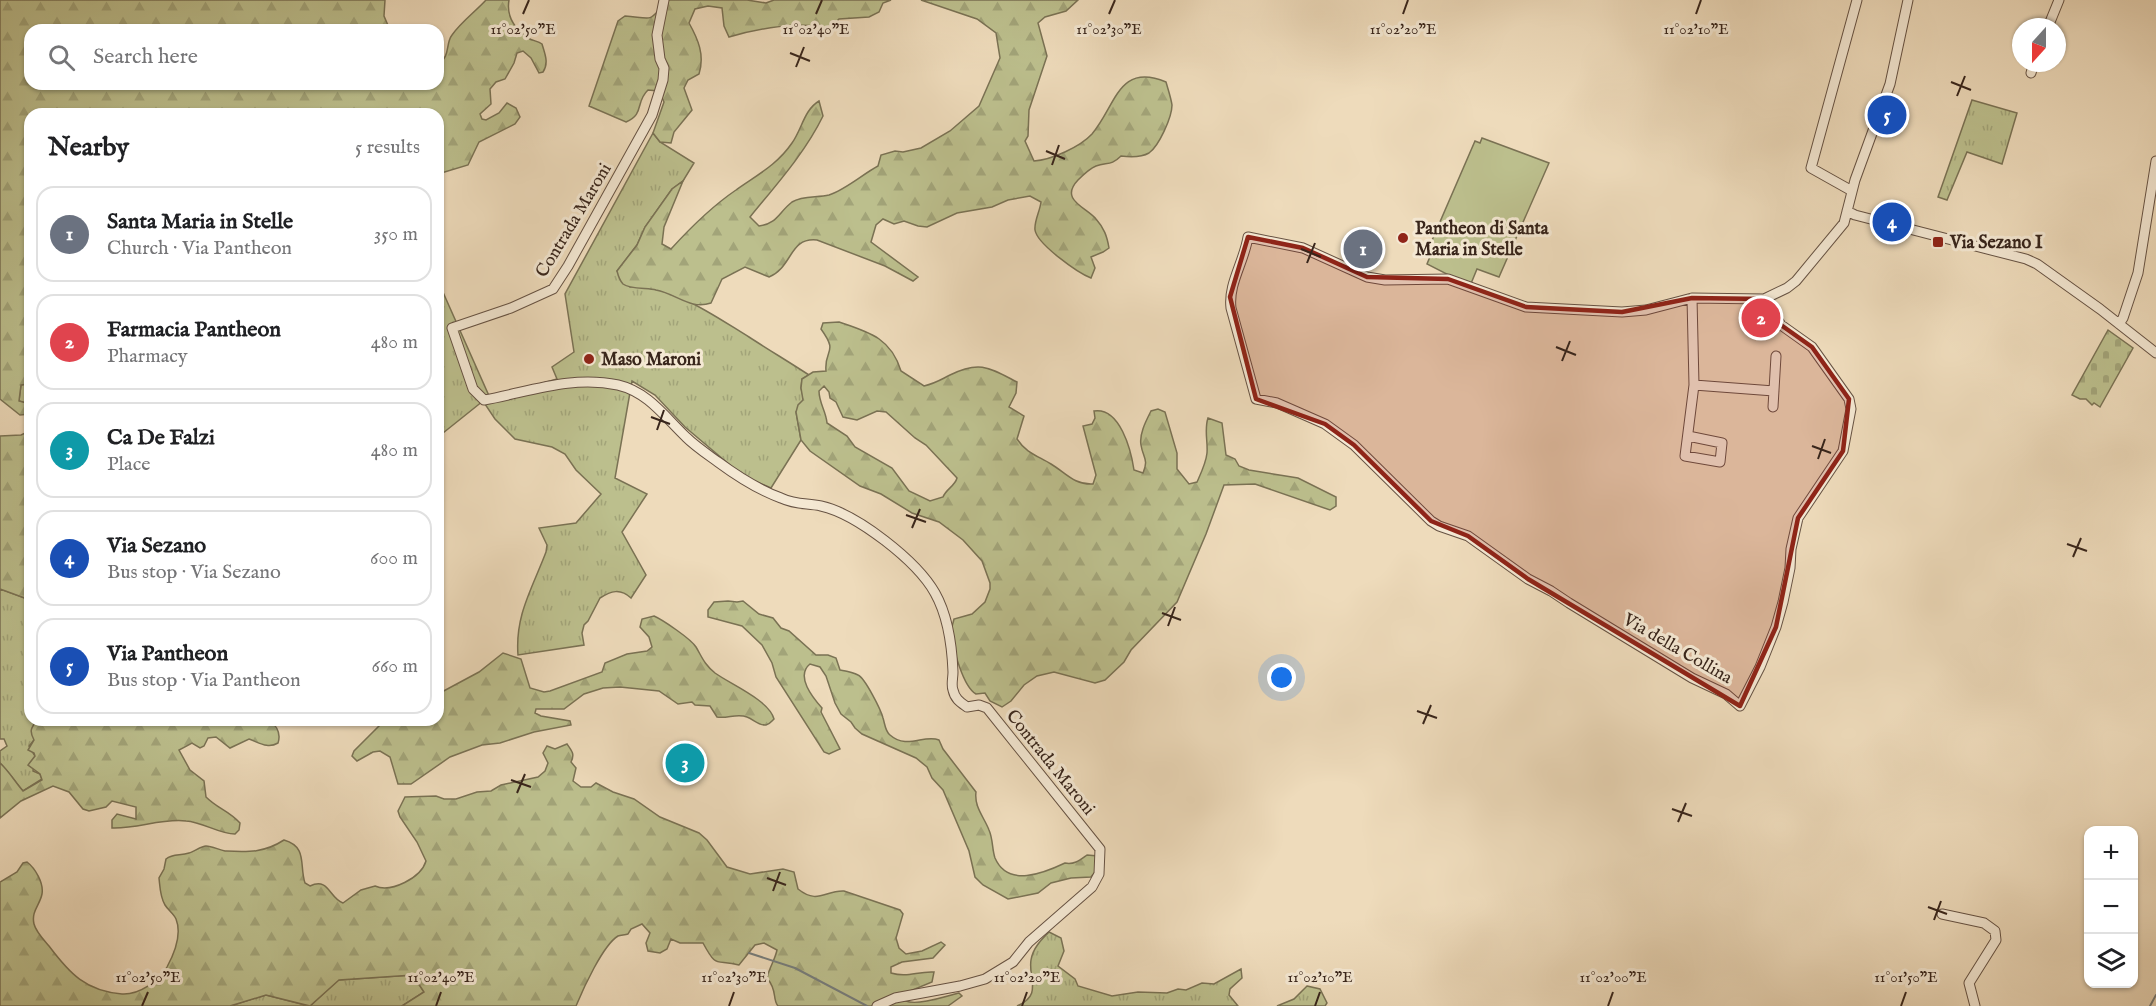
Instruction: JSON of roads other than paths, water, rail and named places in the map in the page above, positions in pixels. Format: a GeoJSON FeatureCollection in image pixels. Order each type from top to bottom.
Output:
{"type":"FeatureCollection","features":[{"type":"Feature","properties":{"kind":"street","name":"Contrada Maroni"},"geometry":{"type":"LineString","coordinates":[[664,0],[657,35],[660,59],[664,68],[663,80],[652,115],[553,290],[452,328],[473,389],[484,400],[579,381],[620,386],[640,393],[686,437],[738,475],[779,498],[799,505],[821,506],[852,519],[905,557],[919,570],[935,593],[946,620],[953,672],[952,688],[957,700],[967,707],[979,705],[987,708],[1100,849],[1099,874],[1092,887],[1029,942],[1013,962],[985,979],[895,998],[877,1006]]}},
{"type":"Feature","properties":{"kind":"street"},"geometry":{"type":"LineString","coordinates":[[1852,191],[1811,168],[1857,0]]}},
{"type":"Feature","properties":{"kind":"street"},"geometry":{"type":"LineString","coordinates":[[1688,436],[1694,385],[1692,298],[1764,299],[1796,281],[1841,227],[1890,84],[1908,0]]}},
{"type":"Feature","properties":{"kind":"street"},"geometry":{"type":"LineString","coordinates":[[2052,18],[2059,0]]}},
{"type":"Feature","properties":{"kind":"street"},"geometry":{"type":"LineString","coordinates":[[2119,324],[2138,273],[2156,161]]}},
{"type":"Feature","properties":{"kind":"street"},"geometry":{"type":"LineString","coordinates":[[1847,211],[2026,259],[2037,264],[2156,353]]}},
{"type":"Feature","properties":{"kind":"street","name":"Via della Collina"},"geometry":{"type":"LineString","coordinates":[[1692,298],[1646,310],[1622,312],[1526,307],[1448,279],[1385,280],[1367,277],[1303,248],[1248,237],[1246,250],[1230,297],[1256,399],[1277,403],[1324,424],[1354,445],[1424,515],[1439,526],[1468,536],[1528,579],[1692,678],[1726,694],[1740,706],[1760,667],[1776,627],[1786,590],[1791,549],[1798,518],[1843,451],[1851,409],[1849,399],[1812,347],[1781,325],[1764,299]]}},
{"type":"Feature","properties":{"kind":"street"},"geometry":{"type":"LineString","coordinates":[[1773,407],[1776,356]]}},
{"type":"Feature","properties":{"kind":"street"},"geometry":{"type":"LineString","coordinates":[[1694,385],[1774,391]]}},
{"type":"Feature","properties":{"kind":"street"},"geometry":{"type":"LineString","coordinates":[[1942,914],[1984,924],[1995,931],[1996,940],[1969,982],[1975,1006]]}},
{"type":"Feature","properties":{"kind":"waterway"},"geometry":{"type":"LineString","coordinates":[[749,953],[795,968],[867,1006]]}},
{"type":"Feature","properties":{"kind":"waterway"},"geometry":{"type":"LineString","coordinates":[[2150,1006],[2156,995]]}},
{"type":"Feature","properties":{"kind":"place","name":"Via Pantheon"},"geometry":{"type":"Point","coordinates":[1887,115]}},
{"type":"Feature","properties":{"kind":"place","name":"Via Sezano"},"geometry":{"type":"Point","coordinates":[1892,222]}},
{"type":"Feature","properties":{"kind":"place","name":"Pantheon di Santa Maria in Stelle"},"geometry":{"type":"Point","coordinates":[1403,238]}},
{"type":"Feature","properties":{"kind":"place","name":"Via Sezano I"},"geometry":{"type":"Point","coordinates":[1938,242]}},
{"type":"Feature","properties":{"kind":"place","name":"Santa Maria in Stelle"},"geometry":{"type":"Point","coordinates":[1363,249]}},
{"type":"Feature","properties":{"kind":"place","name":"Farmacia Pantheon"},"geometry":{"type":"Point","coordinates":[1761,318]}},
{"type":"Feature","properties":{"kind":"place","name":"Maso Maroni"},"geometry":{"type":"Point","coordinates":[589,359]}},
{"type":"Feature","properties":{"kind":"place","name":"Ca De Falzi"},"geometry":{"type":"Point","coordinates":[685,763]}}]}
